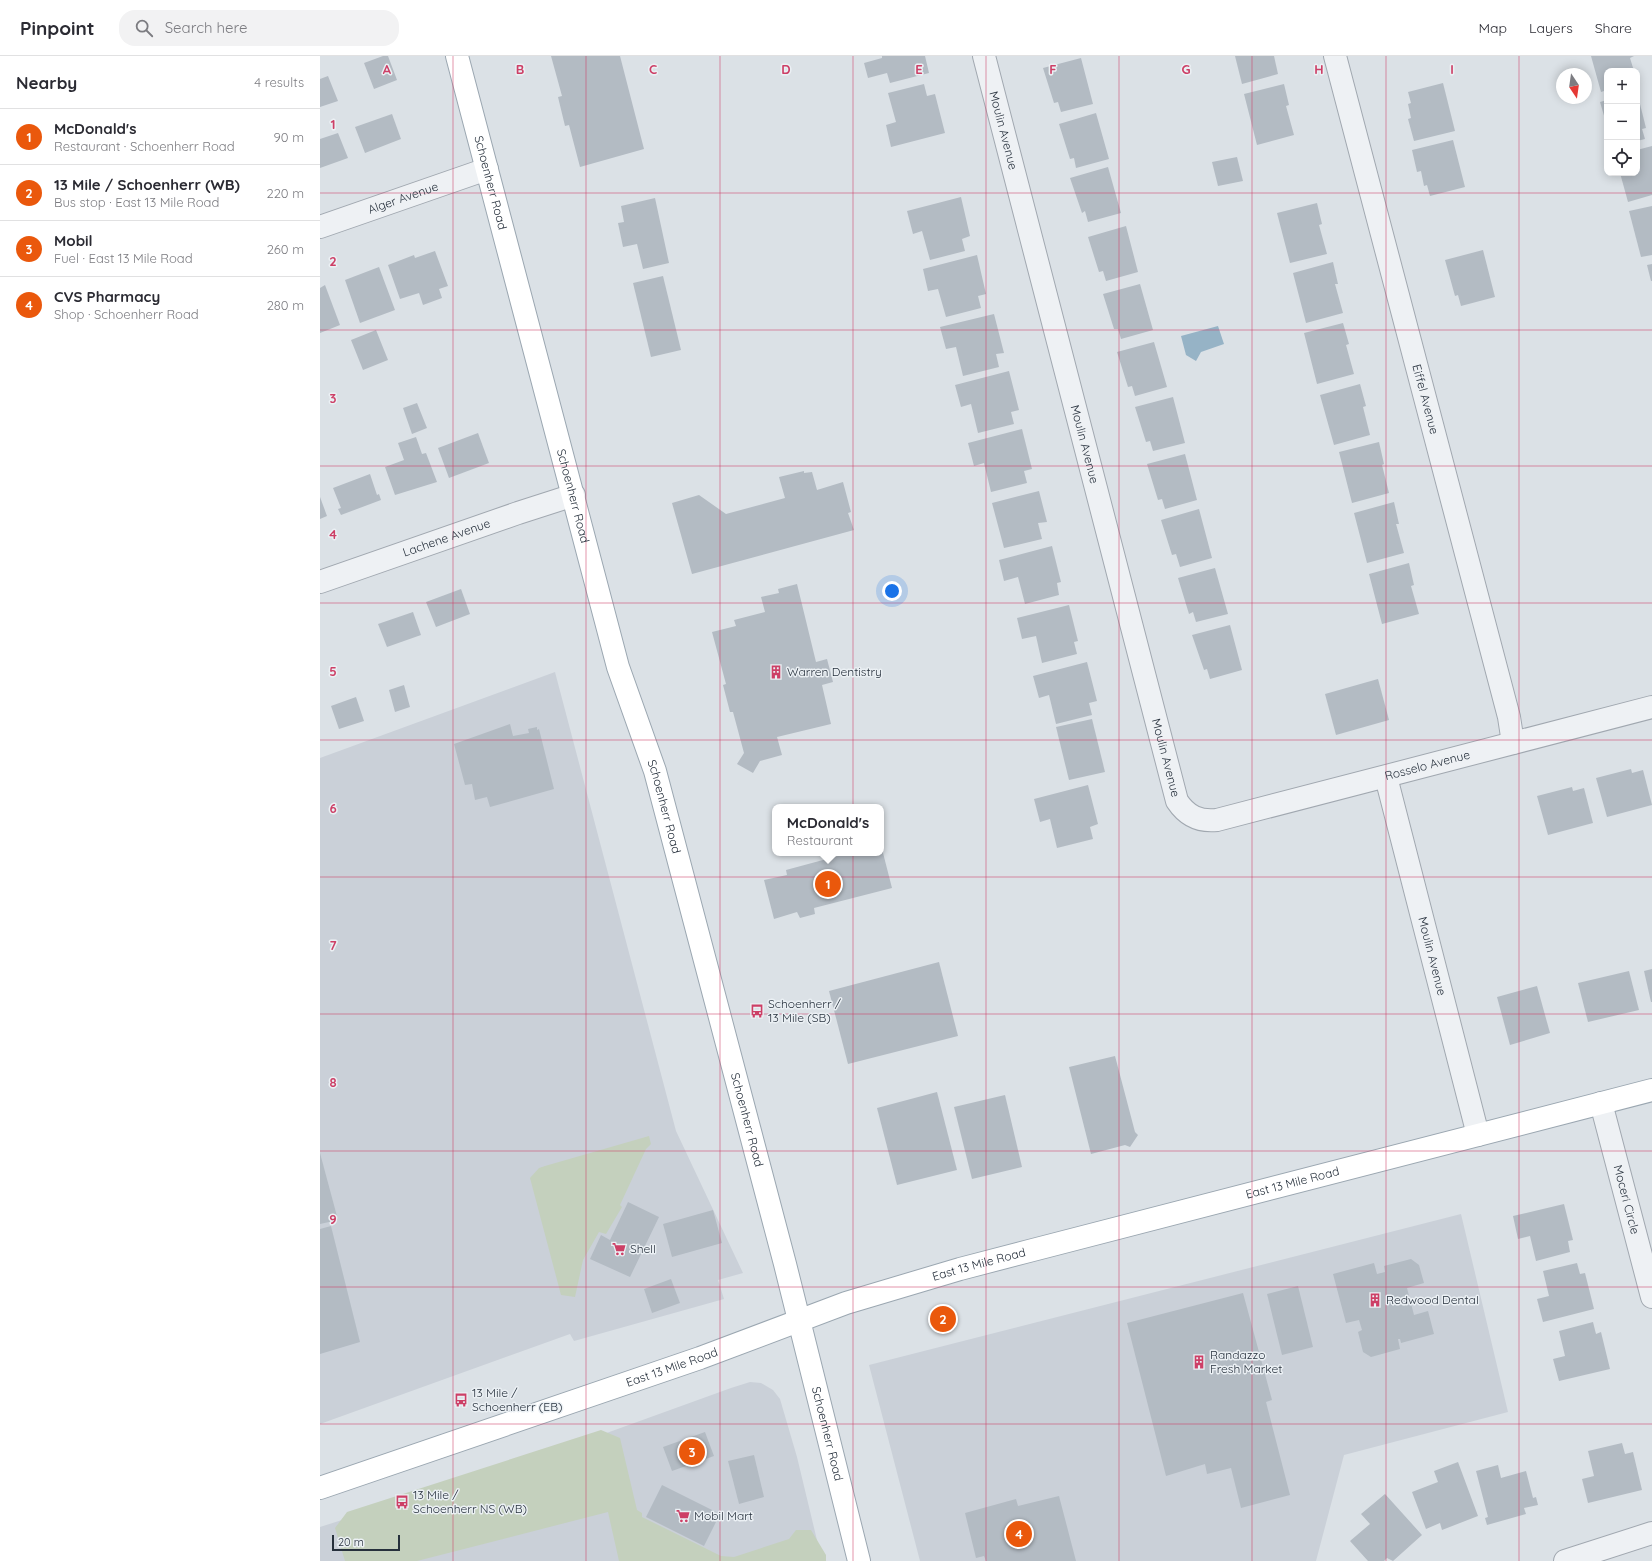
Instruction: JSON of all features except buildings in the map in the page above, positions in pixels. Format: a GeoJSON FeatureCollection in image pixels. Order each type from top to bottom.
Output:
{"type":"FeatureCollection","features":[{"type":"Feature","properties":{"kind":"main road","name":"Schoenherr Road"},"geometry":{"type":"LineString","coordinates":[[457,56],[574,495],[618,667],[655,771],[800,1321],[859,1561]]}},
{"type":"Feature","properties":{"kind":"main road","name":"East 13 Mile Road"},"geometry":{"type":"LineString","coordinates":[[320,1488],[700,1358],[846,1303],[960,1269],[1652,1090]]}},
{"type":"Feature","properties":{"kind":"street","name":"Moulin Avenue"},"geometry":{"type":"LineString","coordinates":[[984,56],[1177,801],[1187,813],[1202,821]]}},
{"type":"Feature","properties":{"kind":"street","name":"Eiffel Avenue"},"geometry":{"type":"LineString","coordinates":[[1335,56],[1508,717],[1513,743]]}},
{"type":"Feature","properties":{"kind":"street","name":"Alger Avenue"},"geometry":{"type":"LineString","coordinates":[[320,227],[487,170]]}},
{"type":"Feature","properties":{"kind":"street","name":"Lachene Avenue"},"geometry":{"type":"LineString","coordinates":[[320,582],[518,512],[574,495]]}},
{"type":"Feature","properties":{"kind":"street","name":"Rosselo Avenue"},"geometry":{"type":"LineString","coordinates":[[1202,821],[1225,819],[1652,707]]}},
{"type":"Feature","properties":{"kind":"street","name":"Moulin Avenue"},"geometry":{"type":"LineString","coordinates":[[1386,777],[1478,1135]]}},
{"type":"Feature","properties":{"kind":"street","name":"Moceri Circle"},"geometry":{"type":"LineString","coordinates":[[1601,1103],[1652,1297]]}},
{"type":"Feature","properties":{"kind":"street"},"geometry":{"type":"LineString","coordinates":[[1565,1561],[1652,1533]]}},
{"type":"Feature","properties":{"kind":"shaded area"},"geometry":{"type":"Polygon","coordinates":[[[555,672],[676,1131],[743,1273],[718,1280],[724,1299],[574,1341],[570,1334],[320,1424],[320,758],[555,672]]]}},
{"type":"Feature","properties":{"kind":"shaded area"},"geometry":{"type":"Polygon","coordinates":[[[1461,1214],[1508,1412],[1344,1455],[1316,1561],[920,1561],[869,1365],[1461,1214]]]}},
{"type":"Feature","properties":{"kind":"shaded area"},"geometry":{"type":"Polygon","coordinates":[[[750,1382],[761,1383],[773,1390],[780,1399],[797,1457],[822,1561],[320,1561],[320,1527],[543,1456],[750,1382]]]}},
{"type":"Feature","properties":{"kind":"green space"},"geometry":{"type":"Polygon","coordinates":[[[649,1136],[651,1144],[646,1149],[620,1205],[622,1207],[606,1234],[599,1232],[583,1260],[575,1297],[561,1295],[530,1178],[539,1168],[649,1136]]]}},
{"type":"Feature","properties":{"kind":"green space"},"geometry":{"type":"Polygon","coordinates":[[[601,1430],[620,1438],[637,1510],[642,1513],[642,1517],[721,1556],[734,1557],[789,1539],[796,1530],[811,1530],[826,1555],[826,1561],[619,1561],[608,1512],[417,1561],[345,1561],[335,1528],[347,1512],[601,1430]]]}},
{"type":"Feature","properties":{"kind":"water"},"geometry":{"type":"Polygon","coordinates":[[[1218,326],[1224,344],[1201,352],[1196,361],[1186,355],[1181,336],[1218,326]]]}},
{"type":"Feature","properties":{"kind":"place","name":"Warren Dentistry"},"geometry":{"type":"Point","coordinates":[776,672]}},
{"type":"Feature","properties":{"kind":"place","name":"McDonald's"},"geometry":{"type":"Point","coordinates":[828,884]}},
{"type":"Feature","properties":{"kind":"place","name":"Schoenherr / 13 Mile (SB)"},"geometry":{"type":"Point","coordinates":[757,1011]}},
{"type":"Feature","properties":{"kind":"place","name":"Shell"},"geometry":{"type":"Point","coordinates":[619,1249]}},
{"type":"Feature","properties":{"kind":"place","name":"Redwood Dental"},"geometry":{"type":"Point","coordinates":[1375,1300]}},
{"type":"Feature","properties":{"kind":"place","name":"13 Mile / Schoenherr (WB)"},"geometry":{"type":"Point","coordinates":[943,1319]}},
{"type":"Feature","properties":{"kind":"place","name":"Randazzo Fresh Market"},"geometry":{"type":"Point","coordinates":[1199,1362]}},
{"type":"Feature","properties":{"kind":"place","name":"13 Mile / Schoenherr (EB)"},"geometry":{"type":"Point","coordinates":[461,1400]}},
{"type":"Feature","properties":{"kind":"place","name":"Mobil"},"geometry":{"type":"Point","coordinates":[692,1452]}},
{"type":"Feature","properties":{"kind":"place","name":"13 Mile / Schoenherr NS (WB)"},"geometry":{"type":"Point","coordinates":[402,1502]}},
{"type":"Feature","properties":{"kind":"place","name":"Mobil Mart"},"geometry":{"type":"Point","coordinates":[683,1516]}},
{"type":"Feature","properties":{"kind":"place","name":"CVS Pharmacy"},"geometry":{"type":"Point","coordinates":[1019,1534]}}]}
